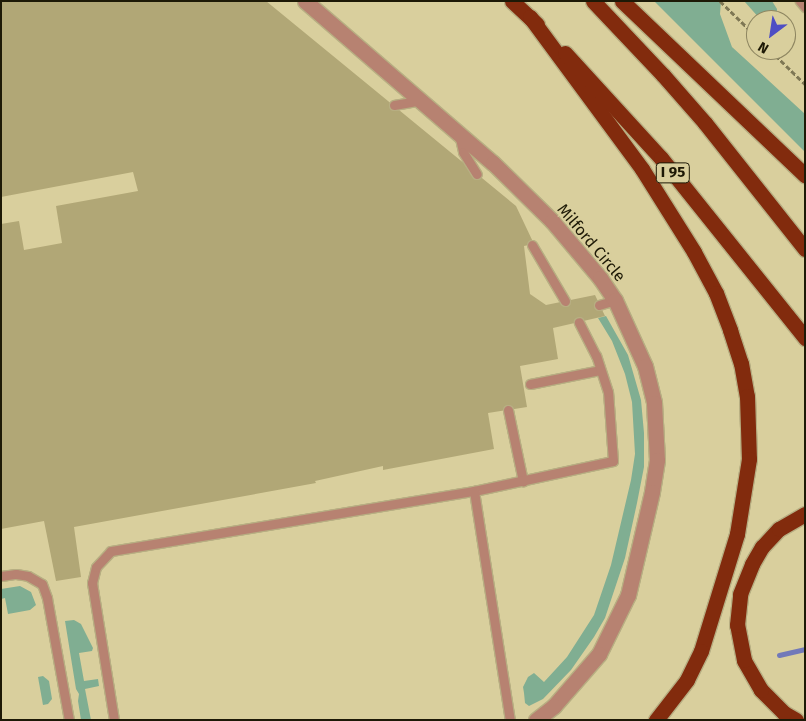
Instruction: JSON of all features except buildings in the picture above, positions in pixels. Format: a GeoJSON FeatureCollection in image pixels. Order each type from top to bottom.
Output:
{"type":"FeatureCollection","features":[{"type":"Feature","properties":{"kind":"highway","name":"I 95"},"geometry":{"type":"LineString","coordinates":[[512,1],[574,62],[661,158],[805,338]]}},
{"type":"Feature","properties":{"kind":"highway"},"geometry":{"type":"LineString","coordinates":[[593,1],[663,75],[705,123],[805,249]]}},
{"type":"Feature","properties":{"kind":"highway"},"geometry":{"type":"LineString","coordinates":[[622,1],[805,175]]}},
{"type":"Feature","properties":{"kind":"highway"},"geometry":{"type":"LineString","coordinates":[[530,17],[642,169],[694,252],[716,293],[741,362],[747,396],[749,459],[736,534],[701,651],[687,680],[656,720]]}},
{"type":"Feature","properties":{"kind":"highway"},"geometry":{"type":"LineString","coordinates":[[796,720],[784,713],[761,690],[744,660],[737,625],[738,608],[744,579],[762,547],[779,529],[805,514]]}},
{"type":"Feature","properties":{"kind":"street","name":"Milford Circle"},"geometry":{"type":"LineString","coordinates":[[305,1],[493,163],[552,221],[600,278],[615,300],[645,366],[654,403],[657,460],[652,492],[628,595],[599,654],[554,706],[536,720]]}},
{"type":"Feature","properties":{"kind":"lane"},"geometry":{"type":"LineString","coordinates":[[800,1],[805,7]]}},
{"type":"Feature","properties":{"kind":"lane"},"geometry":{"type":"LineString","coordinates":[[394,106],[422,100]]}},
{"type":"Feature","properties":{"kind":"lane"},"geometry":{"type":"LineString","coordinates":[[459,133],[462,156],[477,174]]}},
{"type":"Feature","properties":{"kind":"lane"},"geometry":{"type":"LineString","coordinates":[[532,245],[565,301]]}},
{"type":"Feature","properties":{"kind":"lane"},"geometry":{"type":"LineString","coordinates":[[599,305],[615,300]]}},
{"type":"Feature","properties":{"kind":"lane"},"geometry":{"type":"LineString","coordinates":[[114,720],[92,583],[96,567],[111,551],[474,491],[612,461],[611,415],[608,392],[579,322]]}},
{"type":"Feature","properties":{"kind":"lane"},"geometry":{"type":"LineString","coordinates":[[530,384],[600,370]]}},
{"type":"Feature","properties":{"kind":"lane"},"geometry":{"type":"LineString","coordinates":[[508,410],[523,481]]}},
{"type":"Feature","properties":{"kind":"lane"},"geometry":{"type":"LineString","coordinates":[[474,491],[510,720]]}},
{"type":"Feature","properties":{"kind":"lane"},"geometry":{"type":"LineString","coordinates":[[1,576],[16,574],[28,576],[42,584],[47,598],[69,720]]}},
{"type":"Feature","properties":{"kind":"path"},"geometry":{"type":"LineString","coordinates":[[720,1],[746,26]]}},
{"type":"Feature","properties":{"kind":"path"},"geometry":{"type":"LineString","coordinates":[[780,60],[805,84]]}},
{"type":"Feature","properties":{"kind":"green space"},"geometry":{"type":"Polygon","coordinates":[[[654,1],[721,1],[720,14],[732,47],[805,114],[805,152],[654,1]]]}},
{"type":"Feature","properties":{"kind":"green space"},"geometry":{"type":"Polygon","coordinates":[[[744,1],[772,1],[777,9],[777,10],[752,10],[744,1]]]}},
{"type":"Feature","properties":{"kind":"green space"},"geometry":{"type":"Polygon","coordinates":[[[606,316],[628,355],[641,400],[644,433],[644,467],[637,503],[625,558],[605,618],[571,670],[543,699],[529,706],[525,703],[523,687],[528,677],[534,673],[544,682],[567,657],[594,615],[611,565],[631,480],[635,454],[632,402],[625,374],[612,341],[598,318],[606,316]]]}},
{"type":"Feature","properties":{"kind":"green space"},"geometry":{"type":"Polygon","coordinates":[[[20,586],[31,592],[36,605],[30,610],[8,614],[5,598],[1,599],[1,589],[20,586]]]}},
{"type":"Feature","properties":{"kind":"green space"},"geometry":{"type":"Polygon","coordinates":[[[74,620],[81,624],[93,648],[92,651],[79,653],[84,681],[98,679],[99,686],[85,689],[91,720],[81,720],[78,701],[79,694],[76,689],[65,621],[74,620]]]}},
{"type":"Feature","properties":{"kind":"green space"},"geometry":{"type":"Polygon","coordinates":[[[43,676],[49,681],[52,699],[48,704],[43,705],[38,677],[43,676]]]}},
{"type":"Feature","properties":{"kind":"waterway"},"geometry":{"type":"LineString","coordinates":[[779,655],[805,649]]}}]}
